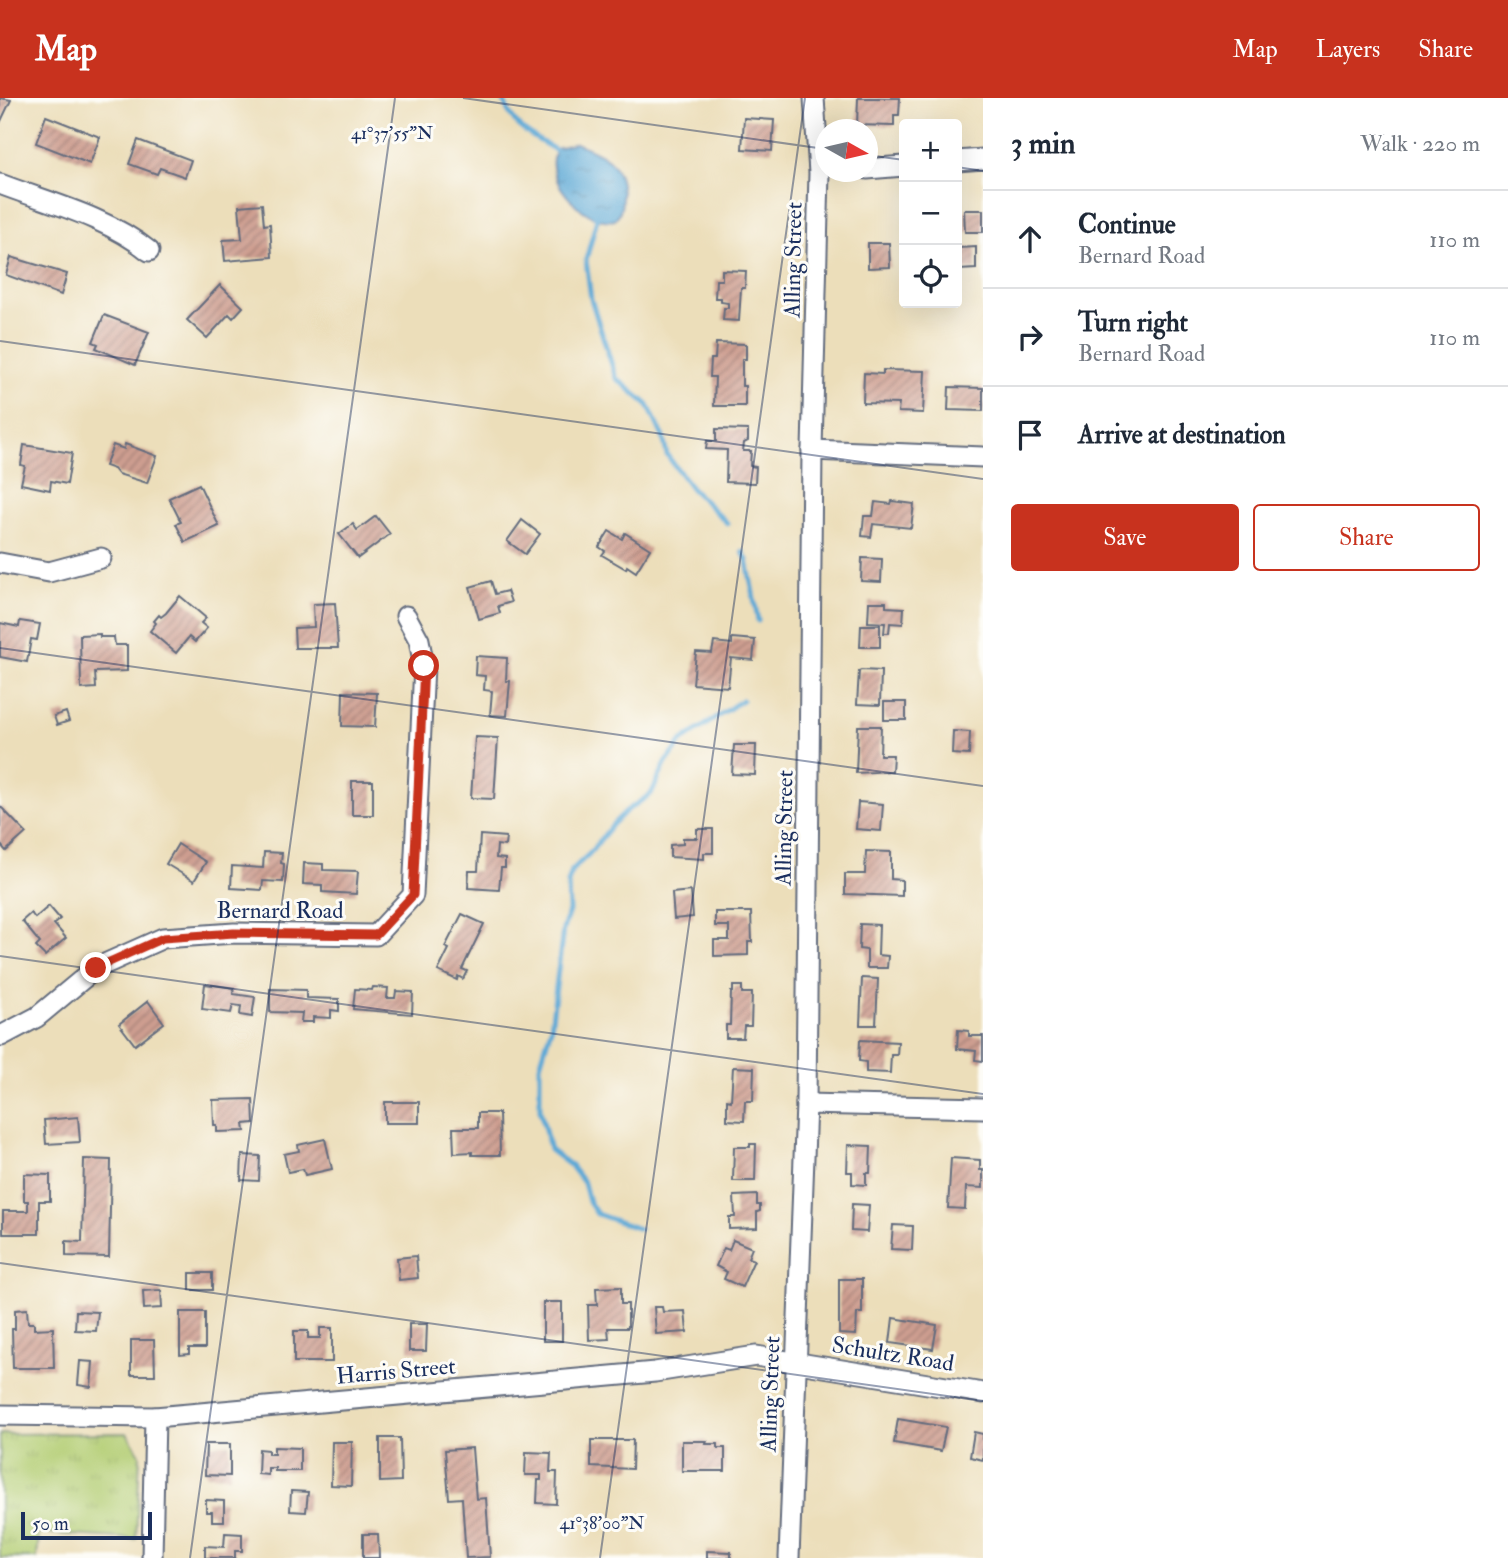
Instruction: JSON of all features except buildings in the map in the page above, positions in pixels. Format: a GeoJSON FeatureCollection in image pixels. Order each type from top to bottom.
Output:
{"type":"FeatureCollection","features":[{"type":"Feature","properties":{"kind":"street","name":"Alling Street"},"geometry":{"type":"LineString","coordinates":[[814,98],[817,119]]}},
{"type":"Feature","properties":{"kind":"street"},"geometry":{"type":"LineString","coordinates":[[962,161],[983,159]]}},
{"type":"Feature","properties":{"kind":"street"},"geometry":{"type":"LineString","coordinates":[[878,168],[899,166]]}},
{"type":"Feature","properties":{"kind":"street","name":"Alling Street"},"geometry":{"type":"LineString","coordinates":[[789,1558],[806,1104],[813,450],[826,182]]}},
{"type":"Feature","properties":{"kind":"street"},"geometry":{"type":"LineString","coordinates":[[0,184],[105,224],[132,237],[149,251]]}},
{"type":"Feature","properties":{"kind":"street"},"geometry":{"type":"LineString","coordinates":[[813,450],[983,457]]}},
{"type":"Feature","properties":{"kind":"street"},"geometry":{"type":"LineString","coordinates":[[0,563],[49,572],[101,558]]}},
{"type":"Feature","properties":{"kind":"street","name":"Bernard Road"},"geometry":{"type":"LineString","coordinates":[[0,1036],[37,1017],[96,968],[163,938],[234,933],[376,935],[413,895],[424,666],[419,640],[406,616]]}},
{"type":"Feature","properties":{"kind":"street"},"geometry":{"type":"LineString","coordinates":[[806,1104],[983,1108]]}},
{"type":"Feature","properties":{"kind":"street","name":"Harris Street"},"geometry":{"type":"LineString","coordinates":[[0,1415],[155,1417],[654,1373],[756,1356],[795,1363]]}},
{"type":"Feature","properties":{"kind":"street","name":"Schultz Road"},"geometry":{"type":"LineString","coordinates":[[795,1363],[983,1393]]}},
{"type":"Feature","properties":{"kind":"street"},"geometry":{"type":"LineString","coordinates":[[152,1558],[155,1417]]}},
{"type":"Feature","properties":{"kind":"green space"},"geometry":{"type":"Polygon","coordinates":[[[127,1433],[140,1454],[136,1539],[39,1533],[37,1558],[0,1558],[0,1434],[127,1433]]]}},
{"type":"Feature","properties":{"kind":"water"},"geometry":{"type":"Polygon","coordinates":[[[575,143],[602,155],[618,173],[622,201],[615,220],[593,217],[582,210],[563,191],[557,180],[553,169],[554,155],[558,148],[575,143]]]}},
{"type":"Feature","properties":{"kind":"waterway"},"geometry":{"type":"LineString","coordinates":[[503,98],[517,124],[557,151],[560,157]]}},
{"type":"Feature","properties":{"kind":"waterway"},"geometry":{"type":"LineString","coordinates":[[594,214],[597,219],[586,260],[591,299],[616,378],[648,405],[663,437],[667,455],[692,489],[727,523]]}},
{"type":"Feature","properties":{"kind":"waterway"},"geometry":{"type":"LineString","coordinates":[[743,552],[747,560],[758,621]]}},
{"type":"Feature","properties":{"kind":"waterway"},"geometry":{"type":"LineString","coordinates":[[639,1229],[597,1214],[589,1202],[584,1183],[571,1166],[550,1150],[540,1110],[540,1065],[551,1028],[563,929],[569,911],[568,883],[572,870],[613,824],[626,811],[651,794],[666,763],[682,741],[742,700]]}},
{"type":"Feature","properties":{"kind":"route"},"geometry":{"type":"LineString","coordinates":[[96,968],[163,938],[234,933],[376,935],[413,895],[424,666]]}}]}
